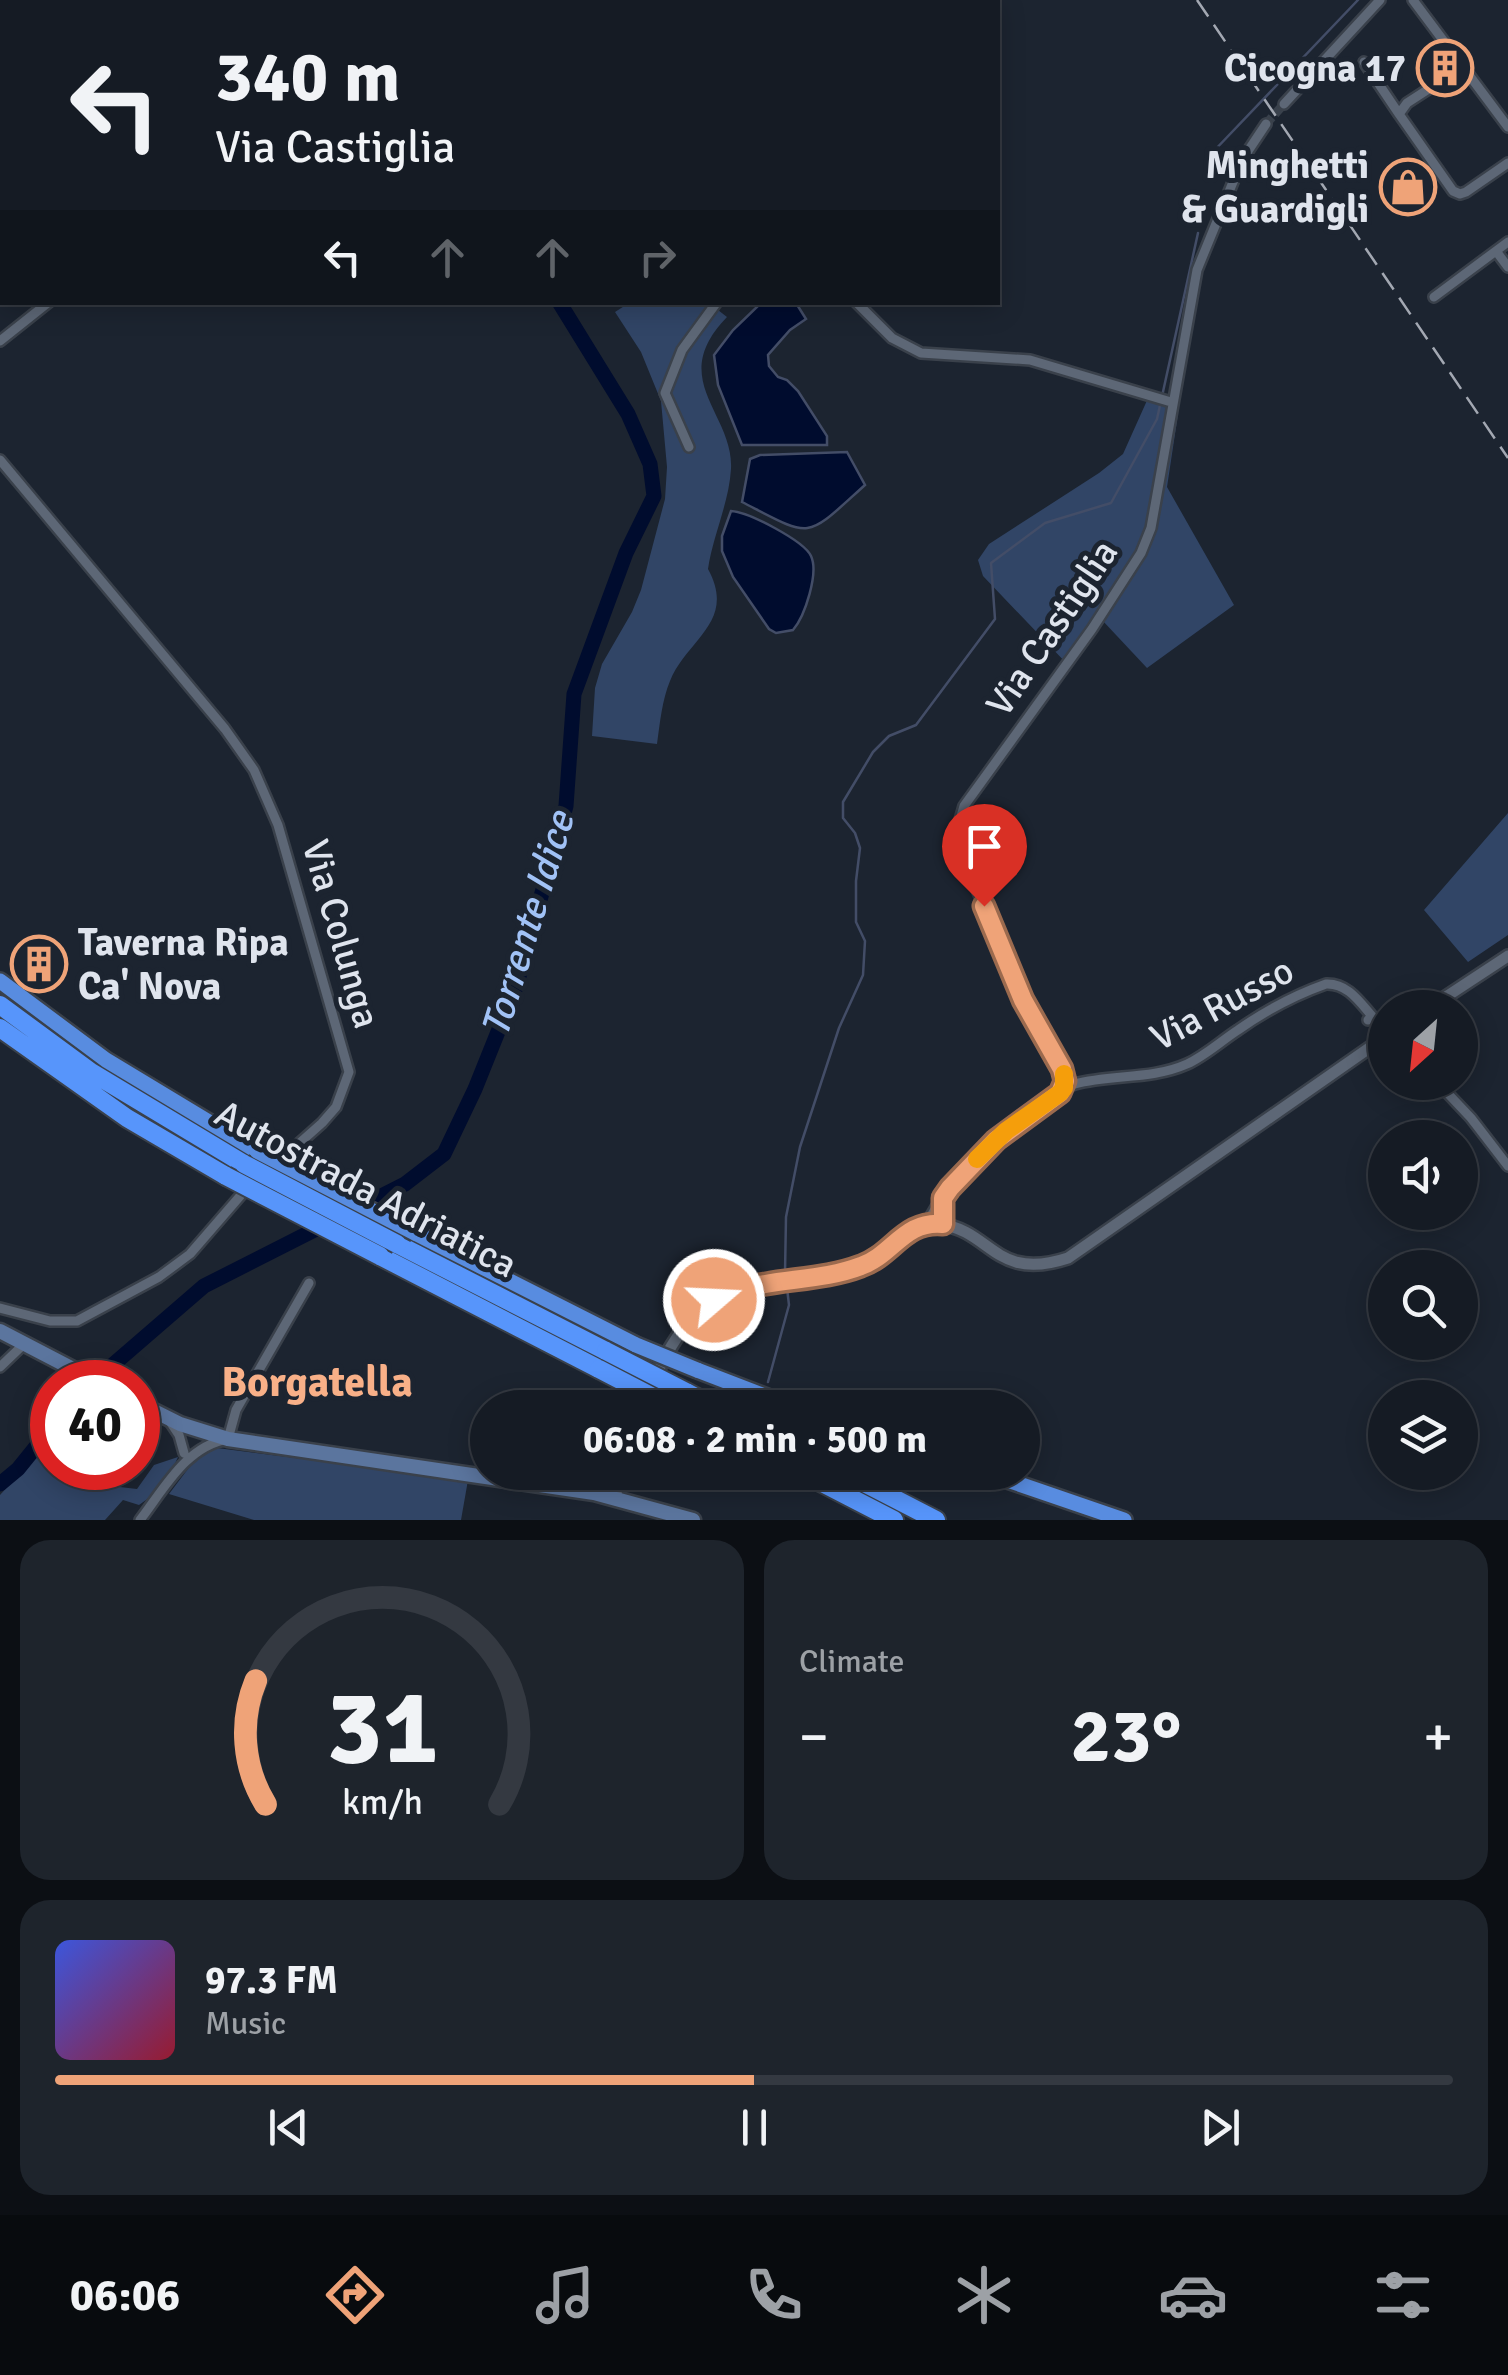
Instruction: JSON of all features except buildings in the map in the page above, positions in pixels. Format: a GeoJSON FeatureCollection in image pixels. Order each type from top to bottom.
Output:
{"type":"FeatureCollection","features":[{"type":"Feature","properties":{"kind":"highway"},"geometry":{"type":"LineString","coordinates":[[0,981],[106,1060],[250,1157],[416,1233],[636,1344],[749,1390]]}},
{"type":"Feature","properties":{"kind":"highway","name":"Autostrada Adriatica"},"geometry":{"type":"LineString","coordinates":[[0,1005],[90,1072],[250,1157],[602,1360]]}},
{"type":"Feature","properties":{"kind":"highway","name":"Autostrada Adriatica"},"geometry":{"type":"LineString","coordinates":[[0,1028],[127,1118],[226,1176],[380,1256],[660,1390]]}},
{"type":"Feature","properties":{"kind":"highway"},"geometry":{"type":"LineString","coordinates":[[836,1490],[894,1520]]}},
{"type":"Feature","properties":{"kind":"highway"},"geometry":{"type":"LineString","coordinates":[[878,1490],[930,1517],[951,1520]]}},
{"type":"Feature","properties":{"kind":"highway"},"geometry":{"type":"LineString","coordinates":[[1036,1490],[1124,1520]]}},
{"type":"Feature","properties":{"kind":"main road"},"geometry":{"type":"LineString","coordinates":[[0,1331],[54,1360]]}},
{"type":"Feature","properties":{"kind":"main road"},"geometry":{"type":"LineString","coordinates":[[160,1414],[228,1439],[617,1498],[693,1520]]}},
{"type":"Feature","properties":{"kind":"street"},"geometry":{"type":"LineString","coordinates":[[1284,104],[1380,0]]}},
{"type":"Feature","properties":{"kind":"street"},"geometry":{"type":"LineString","coordinates":[[1413,0],[1508,127]]}},
{"type":"Feature","properties":{"kind":"street"},"geometry":{"type":"LineString","coordinates":[[1364,62],[1453,191],[1466,192],[1508,162]]}},
{"type":"Feature","properties":{"kind":"street"},"geometry":{"type":"LineString","coordinates":[[1399,114],[1407,103],[1464,66]]}},
{"type":"Feature","properties":{"kind":"street","name":"Via Castiglia"},"geometry":{"type":"LineString","coordinates":[[1064,1088],[1062,1069],[1023,1000],[958,844],[956,830],[964,806],[1092,629],[1141,553],[1151,528],[1164,400],[1197,270],[1242,160],[1266,124]]}},
{"type":"Feature","properties":{"kind":"street"},"geometry":{"type":"LineString","coordinates":[[1434,298],[1508,242]]}},
{"type":"Feature","properties":{"kind":"street"},"geometry":{"type":"LineString","coordinates":[[1496,251],[1508,266]]}},
{"type":"Feature","properties":{"kind":"street"},"geometry":{"type":"LineString","coordinates":[[0,341],[45,305]]}},
{"type":"Feature","properties":{"kind":"street"},"geometry":{"type":"LineString","coordinates":[[689,448],[666,393],[682,350],[715,305]]}},
{"type":"Feature","properties":{"kind":"street"},"geometry":{"type":"LineString","coordinates":[[859,305],[892,338],[921,353],[1030,360],[1164,400]]}},
{"type":"Feature","properties":{"kind":"street","name":"Via Colunga"},"geometry":{"type":"LineString","coordinates":[[0,460],[225,728],[254,770],[278,825],[349,1072],[336,1107],[322,1123],[240,1195],[190,1254],[160,1276],[77,1321],[50,1321],[3,1310]]}},
{"type":"Feature","properties":{"kind":"street"},"geometry":{"type":"LineString","coordinates":[[1455,990],[1508,956]]}},
{"type":"Feature","properties":{"kind":"street","name":"Via Russo"},"geometry":{"type":"LineString","coordinates":[[649,1390],[682,1328],[714,1300],[749,1286],[857,1268],[874,1259],[911,1229],[927,1224],[944,1195],[996,1140],[1064,1088],[1114,1076],[1175,1070],[1257,1017],[1326,984],[1345,988],[1368,1012]]}},
{"type":"Feature","properties":{"kind":"street"},"geometry":{"type":"LineString","coordinates":[[927,1224],[943,1224],[1010,1261],[1038,1264],[1068,1258],[1368,1046]]}},
{"type":"Feature","properties":{"kind":"street"},"geometry":{"type":"LineString","coordinates":[[1455,1100],[1508,1166]]}},
{"type":"Feature","properties":{"kind":"street"},"geometry":{"type":"LineString","coordinates":[[943,1224],[944,1195]]}},
{"type":"Feature","properties":{"kind":"street"},"geometry":{"type":"LineString","coordinates":[[185,1459],[206,1444],[228,1439],[236,1410],[309,1283]]}},
{"type":"Feature","properties":{"kind":"street"},"geometry":{"type":"LineString","coordinates":[[0,1367],[31,1348]]}},
{"type":"Feature","properties":{"kind":"street"},"geometry":{"type":"LineString","coordinates":[[160,1415],[179,1435],[185,1459]]}},
{"type":"Feature","properties":{"kind":"street"},"geometry":{"type":"LineString","coordinates":[[140,1520],[197,1442],[196,1430]]}},
{"type":"Feature","properties":{"kind":"street"},"geometry":{"type":"LineString","coordinates":[[594,1494],[596,1490]]}},
{"type":"Feature","properties":{"kind":"street"},"geometry":{"type":"LineString","coordinates":[[616,1490],[617,1498]]}},
{"type":"Feature","properties":{"kind":"shaded area"},"geometry":{"type":"Polygon","coordinates":[[[626,305],[712,305],[727,317],[710,339],[702,359],[702,378],[723,430],[731,469],[708,569],[717,603],[706,629],[670,681],[657,744],[592,736],[595,688],[602,664],[641,590],[665,499],[667,467],[661,401],[641,352],[615,312],[626,305]]]}},
{"type":"Feature","properties":{"kind":"shaded area"},"geometry":{"type":"Polygon","coordinates":[[[759,305],[797,305],[806,319],[790,330],[768,355],[769,366],[798,391],[827,436],[827,445],[742,445],[718,385],[714,355],[759,305]]]}},
{"type":"Feature","properties":{"kind":"shaded area"},"geometry":{"type":"Polygon","coordinates":[[[1149,396],[1167,400],[1178,414],[1167,487],[1234,605],[1147,668],[1102,620],[1069,666],[983,576],[978,560],[989,544],[1123,454],[1149,396]]]}},
{"type":"Feature","properties":{"kind":"shaded area"},"geometry":{"type":"Polygon","coordinates":[[[847,452],[865,485],[818,524],[796,527],[742,502],[750,459],[760,455],[847,452]]]}},
{"type":"Feature","properties":{"kind":"shaded area"},"geometry":{"type":"Polygon","coordinates":[[[731,511],[775,528],[811,556],[809,594],[793,630],[776,633],[769,629],[733,577],[722,551],[722,536],[731,511]]]}},
{"type":"Feature","properties":{"kind":"shaded area"},"geometry":{"type":"Polygon","coordinates":[[[1508,813],[1508,935],[1468,962],[1424,910],[1508,813]]]}},
{"type":"Feature","properties":{"kind":"shaded area"},"geometry":{"type":"Polygon","coordinates":[[[203,1449],[468,1480],[461,1520],[254,1520],[169,1494],[203,1449]]]}},
{"type":"Feature","properties":{"kind":"shaded area"},"geometry":{"type":"Polygon","coordinates":[[[178,1457],[160,1486],[160,1463],[178,1457]]]}},
{"type":"Feature","properties":{"kind":"shaded area"},"geometry":{"type":"Polygon","coordinates":[[[30,1462],[30,1490],[156,1490],[139,1505],[123,1500],[105,1520],[0,1520],[0,1495],[30,1462]]]}},
{"type":"Feature","properties":{"kind":"waterway"},"geometry":{"type":"LineString","coordinates":[[1211,154],[1358,0]]}},
{"type":"Feature","properties":{"kind":"waterway"},"geometry":{"type":"LineString","coordinates":[[785,1273],[786,1217],[800,1147],[839,1028],[863,975],[865,941],[856,922],[860,848],[855,833],[843,818],[843,802],[873,752],[889,736],[916,725],[995,619],[991,563],[1045,523],[1111,503],[1157,419],[1198,233]]}},
{"type":"Feature","properties":{"kind":"waterway","name":"Torrente Idice"},"geometry":{"type":"LineString","coordinates":[[118,1360],[204,1286],[405,1184],[444,1154],[475,1089],[516,987],[566,806],[574,694],[626,553],[654,496],[650,464],[628,414],[561,305]]}},
{"type":"Feature","properties":{"kind":"waterway"},"geometry":{"type":"LineString","coordinates":[[768,1382],[789,1305],[787,1288]]}},
{"type":"Feature","properties":{"kind":"waterway","name":"Torrente Idice"},"geometry":{"type":"LineString","coordinates":[[0,1484],[30,1454]]}},
{"type":"Feature","properties":{"kind":"tunnel"},"geometry":{"type":"LineString","coordinates":[[1266,124],[1284,104]]}},
{"type":"Feature","properties":{"kind":"railway"},"geometry":{"type":"LineString","coordinates":[[1197,0],[1508,458]]}},
{"type":"Feature","properties":{"kind":"slow traffic"},"geometry":{"type":"LineString","coordinates":[[977,1159],[1006,1131],[1055,1098],[1064,1088],[1064,1074]]}},
{"type":"Feature","properties":{"kind":"place","name":"Cicogna 17"},"geometry":{"type":"Point","coordinates":[1445,68]}},
{"type":"Feature","properties":{"kind":"place","name":"Minghetti & Guardigli"},"geometry":{"type":"Point","coordinates":[1408,187]}},
{"type":"Feature","properties":{"kind":"place","name":"Taverna Ripa Ca' Nova"},"geometry":{"type":"Point","coordinates":[39,964]}},
{"type":"Feature","properties":{"kind":"district","name":"Borgatella"},"geometry":{"type":"Point","coordinates":[317,1382]}},
{"type":"Feature","properties":{"kind":"route"},"geometry":{"type":"LineString","coordinates":[[714,1300],[749,1286],[857,1268],[911,1229],[943,1224],[943,1198],[958,1179],[1006,1131],[1064,1088],[1062,1069],[1030,1015],[984,906]]}}]}
